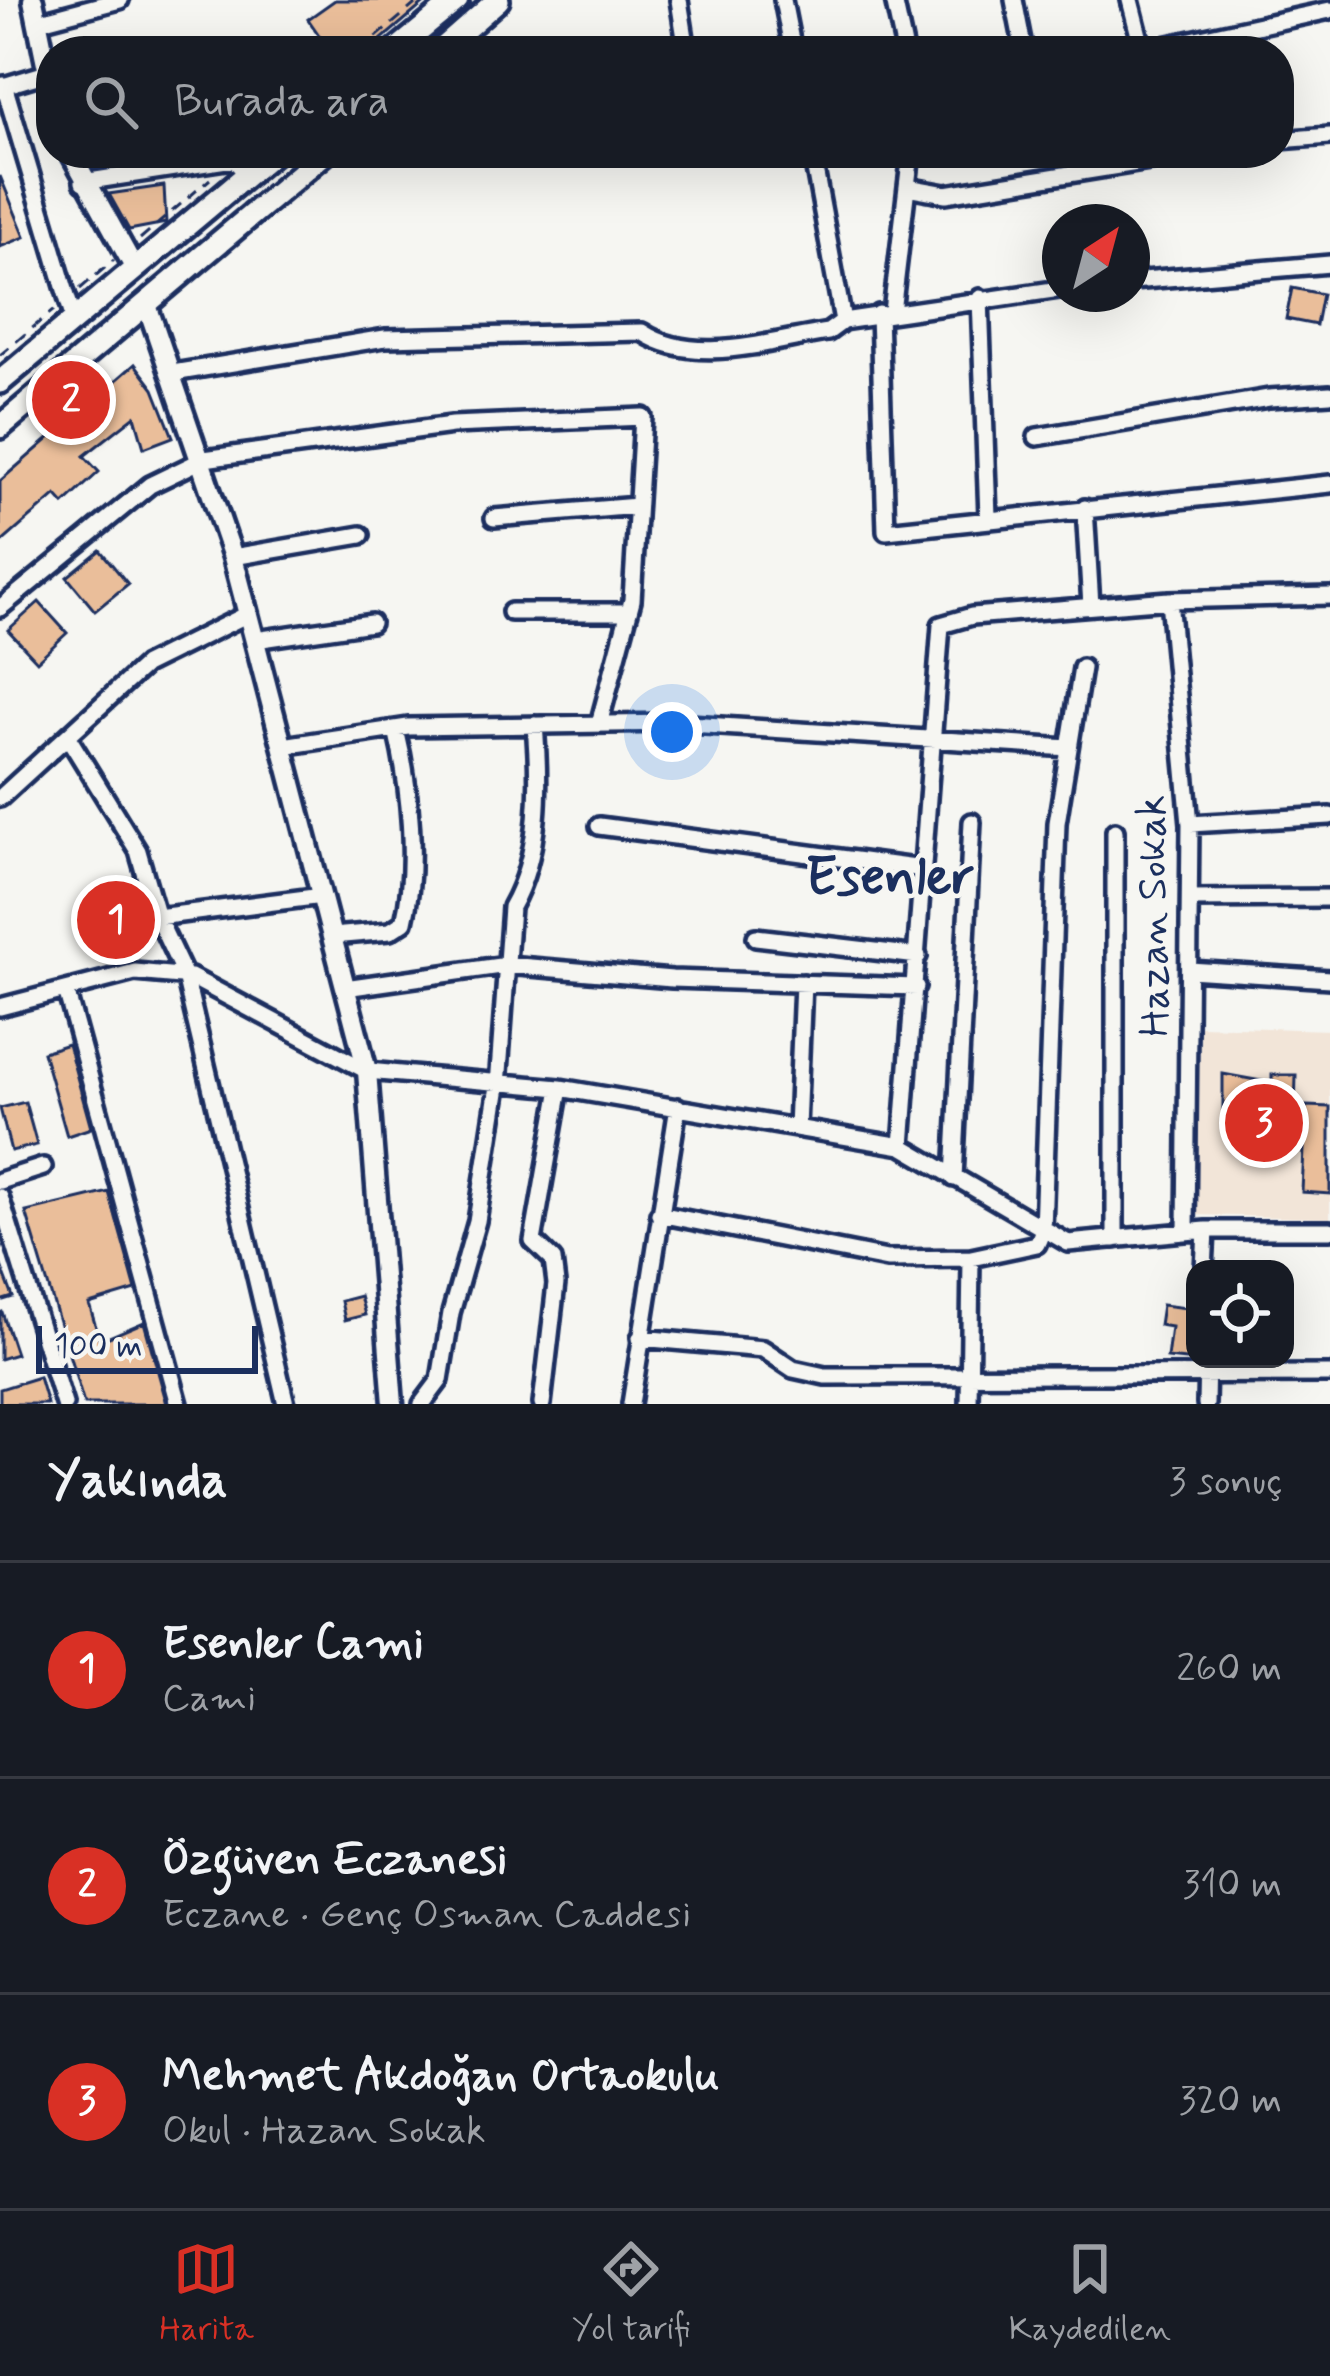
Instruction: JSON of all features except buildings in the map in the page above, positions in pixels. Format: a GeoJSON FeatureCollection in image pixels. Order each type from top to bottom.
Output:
{"type":"FeatureCollection","features":[{"type":"Feature","properties":{"kind":"main road"},"geometry":{"type":"LineString","coordinates":[[413,36],[457,0]]}},
{"type":"Feature","properties":{"kind":"main road"},"geometry":{"type":"LineString","coordinates":[[457,36],[498,0]]}},
{"type":"Feature","properties":{"kind":"main road"},"geometry":{"type":"LineString","coordinates":[[0,382],[255,168]]}},
{"type":"Feature","properties":{"kind":"main road"},"geometry":{"type":"LineString","coordinates":[[0,428],[307,168]]}},
{"type":"Feature","properties":{"kind":"street"},"geometry":{"type":"LineString","coordinates":[[33,0],[40,36]]}},
{"type":"Feature","properties":{"kind":"street"},"geometry":{"type":"LineString","coordinates":[[37,22],[120,0]]}},
{"type":"Feature","properties":{"kind":"street"},"geometry":{"type":"LineString","coordinates":[[679,0],[685,36]]}},
{"type":"Feature","properties":{"kind":"street"},"geometry":{"type":"LineString","coordinates":[[783,0],[790,36]]}},
{"type":"Feature","properties":{"kind":"street"},"geometry":{"type":"LineString","coordinates":[[894,0],[902,36]]}},
{"type":"Feature","properties":{"kind":"street"},"geometry":{"type":"LineString","coordinates":[[1014,0],[1021,36]]}},
{"type":"Feature","properties":{"kind":"street"},"geometry":{"type":"LineString","coordinates":[[1130,0],[1138,36]]}},
{"type":"Feature","properties":{"kind":"street"},"geometry":{"type":"LineString","coordinates":[[1204,36],[1320,8]]}},
{"type":"Feature","properties":{"kind":"street"},"geometry":{"type":"LineString","coordinates":[[36,82],[2,86],[74,320]]}},
{"type":"Feature","properties":{"kind":"street"},"geometry":{"type":"LineString","coordinates":[[1294,139],[1330,136]]}},
{"type":"Feature","properties":{"kind":"street"},"geometry":{"type":"LineString","coordinates":[[77,168],[134,269]]}},
{"type":"Feature","properties":{"kind":"street"},"geometry":{"type":"LineString","coordinates":[[83,182],[174,168]]}},
{"type":"Feature","properties":{"kind":"street"},"geometry":{"type":"LineString","coordinates":[[242,168],[248,174]]}},
{"type":"Feature","properties":{"kind":"street"},"geometry":{"type":"LineString","coordinates":[[815,168],[843,321]]}},
{"type":"Feature","properties":{"kind":"street"},"geometry":{"type":"LineString","coordinates":[[909,168],[886,313],[886,532],[988,517],[1330,484]]}},
{"type":"Feature","properties":{"kind":"street"},"geometry":{"type":"LineString","coordinates":[[907,187],[946,194],[1106,168]]}},
{"type":"Feature","properties":{"kind":"street"},"geometry":{"type":"LineString","coordinates":[[1150,279],[1330,264]]}},
{"type":"Feature","properties":{"kind":"street"},"geometry":{"type":"LineString","coordinates":[[173,373],[386,338],[642,332],[666,348],[696,352],[828,332],[843,321],[886,313],[1042,291]]}},
{"type":"Feature","properties":{"kind":"street"},"geometry":{"type":"LineString","coordinates":[[980,298],[988,517]]}},
{"type":"Feature","properties":{"kind":"street"},"geometry":{"type":"LineString","coordinates":[[147,305],[204,459],[233,557],[367,1071],[390,1404]]}},
{"type":"Feature","properties":{"kind":"street"},"geometry":{"type":"LineString","coordinates":[[1037,437],[1269,398],[1330,394]]}},
{"type":"Feature","properties":{"kind":"street"},"geometry":{"type":"LineString","coordinates":[[0,608],[151,485],[204,459],[452,425],[643,417],[629,613],[599,724]]}},
{"type":"Feature","properties":{"kind":"street"},"geometry":{"type":"LineString","coordinates":[[494,518],[638,506]]}},
{"type":"Feature","properties":{"kind":"street"},"geometry":{"type":"LineString","coordinates":[[1085,508],[1091,606]]}},
{"type":"Feature","properties":{"kind":"street"},"geometry":{"type":"LineString","coordinates":[[233,557],[361,535]]}},
{"type":"Feature","properties":{"kind":"street"},"geometry":{"type":"LineString","coordinates":[[902,1145],[941,625],[972,616],[1169,600],[1330,596]]}},
{"type":"Feature","properties":{"kind":"street","name":"Hazan Sokak"},"geometry":{"type":"LineString","coordinates":[[1169,600],[1190,824],[1186,1232]]}},
{"type":"Feature","properties":{"kind":"street"},"geometry":{"type":"LineString","coordinates":[[511,612],[629,613]]}},
{"type":"Feature","properties":{"kind":"street"},"geometry":{"type":"LineString","coordinates":[[0,798],[145,665],[248,614]]}},
{"type":"Feature","properties":{"kind":"street"},"geometry":{"type":"LineString","coordinates":[[255,640],[371,622]]}},
{"type":"Feature","properties":{"kind":"street"},"geometry":{"type":"LineString","coordinates":[[659,1214],[887,1259],[971,1258],[1037,1244],[1043,1230],[1054,868],[1082,668]]}},
{"type":"Feature","properties":{"kind":"street"},"geometry":{"type":"LineString","coordinates":[[283,746],[396,729],[599,724],[1069,748]]}},
{"type":"Feature","properties":{"kind":"street"},"geometry":{"type":"LineString","coordinates":[[422,1404],[440,1380],[451,1313],[477,1221],[498,1086],[511,908],[526,882],[539,776],[535,725]]}},
{"type":"Feature","properties":{"kind":"street"},"geometry":{"type":"LineString","coordinates":[[332,936],[390,931],[404,922],[406,794],[396,729]]}},
{"type":"Feature","properties":{"kind":"street"},"geometry":{"type":"LineString","coordinates":[[68,737],[138,850],[157,917],[184,976],[286,1404]]}},
{"type":"Feature","properties":{"kind":"street"},"geometry":{"type":"LineString","coordinates":[[1190,824],[1330,816]]}},
{"type":"Feature","properties":{"kind":"street"},"geometry":{"type":"LineString","coordinates":[[954,1178],[972,822]]}},
{"type":"Feature","properties":{"kind":"street"},"geometry":{"type":"LineString","coordinates":[[598,826],[923,869]]}},
{"type":"Feature","properties":{"kind":"street"},"geometry":{"type":"LineString","coordinates":[[1115,831],[1115,1239]]}},
{"type":"Feature","properties":{"kind":"street"},"geometry":{"type":"LineString","coordinates":[[157,917],[322,896]]}},
{"type":"Feature","properties":{"kind":"street"},"geometry":{"type":"LineString","coordinates":[[1190,899],[1330,898]]}},
{"type":"Feature","properties":{"kind":"street"},"geometry":{"type":"LineString","coordinates":[[756,937],[918,956]]}},
{"type":"Feature","properties":{"kind":"street"},"geometry":{"type":"LineString","coordinates":[[345,988],[507,965],[916,987]]}},
{"type":"Feature","properties":{"kind":"street"},"geometry":{"type":"LineString","coordinates":[[1190,970],[1330,979]]}},
{"type":"Feature","properties":{"kind":"street"},"geometry":{"type":"LineString","coordinates":[[0,1007],[135,972],[184,976],[367,1071],[560,1088],[902,1145],[1020,1219],[1068,1243],[1206,1230],[1330,1230]]}},
{"type":"Feature","properties":{"kind":"street"},"geometry":{"type":"LineString","coordinates":[[797,1128],[803,983]]}},
{"type":"Feature","properties":{"kind":"street"},"geometry":{"type":"LineString","coordinates":[[66,989],[179,1404]]}},
{"type":"Feature","properties":{"kind":"street"},"geometry":{"type":"LineString","coordinates":[[542,1404],[556,1284],[553,1260],[532,1241],[560,1088]]}},
{"type":"Feature","properties":{"kind":"street"},"geometry":{"type":"LineString","coordinates":[[631,1404],[678,1108]]}},
{"type":"Feature","properties":{"kind":"street"},"geometry":{"type":"LineString","coordinates":[[0,1180],[44,1167]]}},
{"type":"Feature","properties":{"kind":"street"},"geometry":{"type":"LineString","coordinates":[[0,1197],[64,1404]]}},
{"type":"Feature","properties":{"kind":"street"},"geometry":{"type":"LineString","coordinates":[[1204,1260],[1206,1230]]}},
{"type":"Feature","properties":{"kind":"street"},"geometry":{"type":"LineString","coordinates":[[969,1404],[971,1258]]}},
{"type":"Feature","properties":{"kind":"street"},"geometry":{"type":"LineString","coordinates":[[640,1338],[764,1349],[793,1369],[825,1376],[969,1378],[1186,1368]]}},
{"type":"Feature","properties":{"kind":"street"},"geometry":{"type":"LineString","coordinates":[[1206,1404],[1207,1368]]}},
{"type":"Feature","properties":{"kind":"street"},"geometry":{"type":"LineString","coordinates":[[1225,1368],[1330,1374]]}},
{"type":"Feature","properties":{"kind":"path"},"geometry":{"type":"LineString","coordinates":[[378,36],[420,0]]}},
{"type":"Feature","properties":{"kind":"shaded area"},"geometry":{"type":"Polygon","coordinates":[[[1200,1026],[1330,1030],[1330,1218],[1195,1215],[1200,1026]]]}},
{"type":"Feature","properties":{"kind":"place","name":"Özgüven Eczanesi"},"geometry":{"type":"Point","coordinates":[71,400]}},
{"type":"Feature","properties":{"kind":"place","name":"Esenler Cami"},"geometry":{"type":"Point","coordinates":[116,920]}},
{"type":"Feature","properties":{"kind":"place","name":"Mehmet Akdoğan Ortaokulu"},"geometry":{"type":"Point","coordinates":[1264,1123]}},
{"type":"Feature","properties":{"kind":"district","name":"Esenler"},"geometry":{"type":"Point","coordinates":[890,874]}}]}
